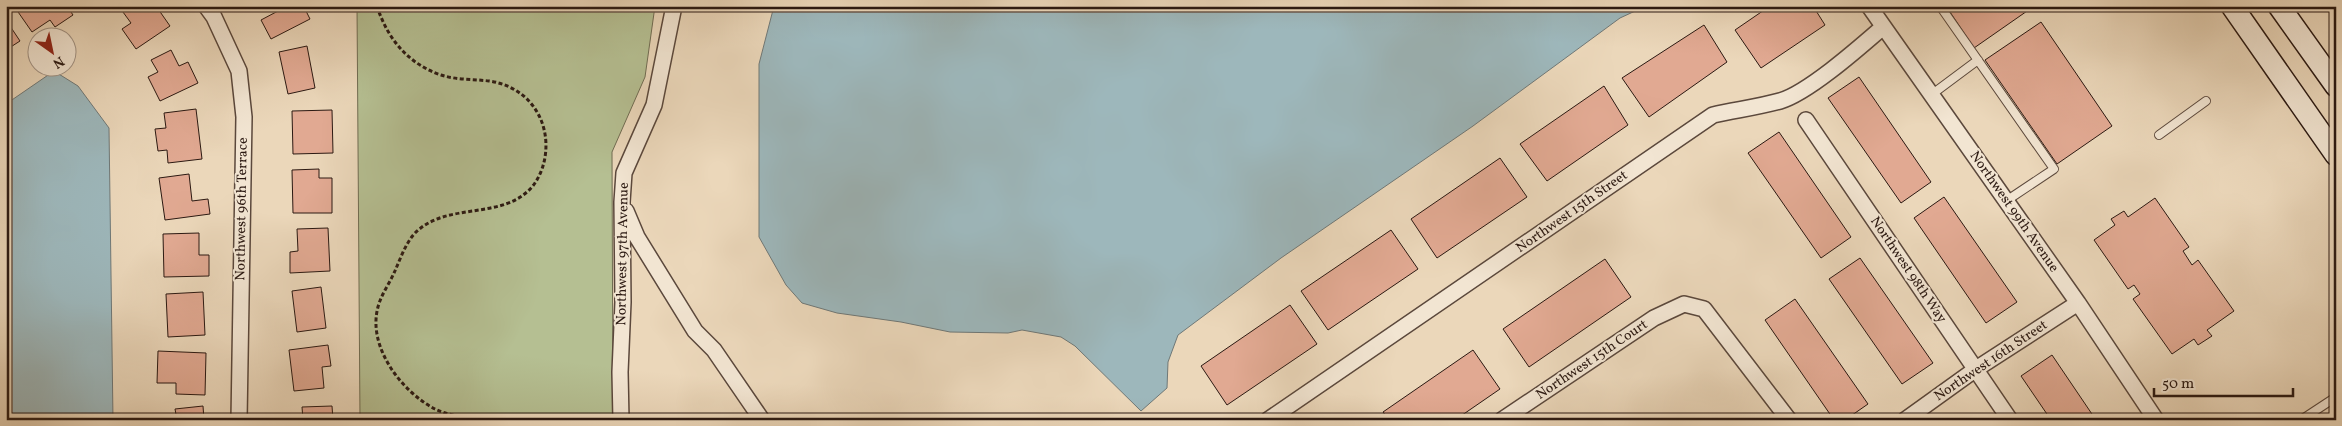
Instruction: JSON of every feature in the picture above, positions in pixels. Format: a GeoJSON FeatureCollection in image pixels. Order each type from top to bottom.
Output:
{"type":"FeatureCollection","features":[{"type":"Feature","properties":{"kind":"main road"},"geometry":{"type":"LineString","coordinates":[[2232,6],[2336,155]]}},
{"type":"Feature","properties":{"kind":"main road"},"geometry":{"type":"LineString","coordinates":[[2279,6],[2336,86]]}},
{"type":"Feature","properties":{"kind":"street","name":"Northwest 96th Terrace"},"geometry":{"type":"LineString","coordinates":[[206,6],[214,17],[239,71],[244,117],[239,420]]}},
{"type":"Feature","properties":{"kind":"street","name":"Northwest 97th Avenue"},"geometry":{"type":"LineString","coordinates":[[621,420],[620,372],[624,302],[622,202],[624,173],[654,105],[674,6]]}},
{"type":"Feature","properties":{"kind":"street","name":"Northwest 99th Avenue"},"geometry":{"type":"LineString","coordinates":[[1869,6],[2078,303],[2156,420]]}},
{"type":"Feature","properties":{"kind":"street","name":"Northwest 15th Street"},"geometry":{"type":"LineString","coordinates":[[1268,420],[1713,115],[1782,100],[1849,56],[1883,27]]}},
{"type":"Feature","properties":{"kind":"street","name":"Northwest 98th Way"},"geometry":{"type":"LineString","coordinates":[[1806,120],[2010,420]]}},
{"type":"Feature","properties":{"kind":"street"},"geometry":{"type":"LineString","coordinates":[[622,202],[637,237],[695,331],[714,350],[762,420]]}},
{"type":"Feature","properties":{"kind":"street","name":"Northwest 16th Street"},"geometry":{"type":"LineString","coordinates":[[1905,420],[1976,370],[2078,303]]}},
{"type":"Feature","properties":{"kind":"street","name":"Northwest 15th Court"},"geometry":{"type":"LineString","coordinates":[[1502,420],[1654,318],[1684,304],[1704,309],[1789,420]]}},
{"type":"Feature","properties":{"kind":"lane"},"geometry":{"type":"LineString","coordinates":[[1940,6],[2054,169],[2006,201]]}},
{"type":"Feature","properties":{"kind":"lane"},"geometry":{"type":"LineString","coordinates":[[1931,95],[1978,60]]}},
{"type":"Feature","properties":{"kind":"lane"},"geometry":{"type":"LineString","coordinates":[[2159,135],[2206,101]]}},
{"type":"Feature","properties":{"kind":"lane"},"geometry":{"type":"LineString","coordinates":[[2301,420],[2336,397]]}},
{"type":"Feature","properties":{"kind":"path"},"geometry":{"type":"LineString","coordinates":[[377,6],[390,36],[400,50],[412,60],[440,75],[507,86],[534,104],[542,118],[546,153],[542,170],[532,186],[508,203],[454,213],[425,225],[414,234],[406,246],[378,308],[378,333],[382,347],[398,378],[409,390],[436,410],[483,420]]}},
{"type":"Feature","properties":{"kind":"green space"},"geometry":{"type":"Polygon","coordinates":[[[357,6],[655,6],[645,77],[612,152],[613,420],[360,420],[357,6]]]}},
{"type":"Feature","properties":{"kind":"water"},"geometry":{"type":"Polygon","coordinates":[[[774,6],[1646,6],[1620,18],[1473,126],[1281,258],[1178,335],[1168,362],[1167,388],[1141,411],[1075,346],[1061,337],[1022,330],[1008,333],[950,332],[901,322],[837,313],[802,303],[786,285],[759,237],[759,64],[774,6]]]}},
{"type":"Feature","properties":{"kind":"water"},"geometry":{"type":"Polygon","coordinates":[[[44,78],[65,78],[78,86],[109,128],[113,420],[6,420],[6,104],[44,78]]]}},
{"type":"Feature","properties":{"kind":"building"},"geometry":{"type":"Polygon","coordinates":[[[20,6],[67,6],[73,15],[55,27],[50,20],[38,28],[29,28],[16,9],[20,6]]]}},
{"type":"Feature","properties":{"kind":"building"},"geometry":{"type":"Polygon","coordinates":[[[122,6],[156,6],[170,26],[136,49],[122,29],[131,23],[120,8],[122,6]]]}},
{"type":"Feature","properties":{"kind":"building"},"geometry":{"type":"Polygon","coordinates":[[[275,6],[311,6],[305,9],[310,19],[271,39],[261,20],[278,11],[275,6]]]}},
{"type":"Feature","properties":{"kind":"building"},"geometry":{"type":"Polygon","coordinates":[[[1770,6],[1813,6],[1825,25],[1761,68],[1735,30],[1770,6]]]}},
{"type":"Feature","properties":{"kind":"building"},"geometry":{"type":"Polygon","coordinates":[[[1946,6],[2029,6],[2030,9],[1974,48],[1946,6]]]}},
{"type":"Feature","properties":{"kind":"building"},"geometry":{"type":"Polygon","coordinates":[[[6,20],[20,41],[6,50],[6,20]]]}},
{"type":"Feature","properties":{"kind":"building"},"geometry":{"type":"Polygon","coordinates":[[[2041,22],[2112,126],[2057,164],[1985,60],[2041,22]]]}},
{"type":"Feature","properties":{"kind":"building"},"geometry":{"type":"Polygon","coordinates":[[[1704,25],[1727,62],[1649,117],[1622,78],[1704,25]]]}},
{"type":"Feature","properties":{"kind":"building"},"geometry":{"type":"Polygon","coordinates":[[[307,46],[315,88],[288,94],[279,52],[307,46]]]}},
{"type":"Feature","properties":{"kind":"building"},"geometry":{"type":"Polygon","coordinates":[[[171,50],[179,66],[188,62],[198,83],[160,101],[148,77],[158,72],[151,60],[171,50]]]}},
{"type":"Feature","properties":{"kind":"building"},"geometry":{"type":"Polygon","coordinates":[[[1859,77],[1931,182],[1901,203],[1828,98],[1859,77]]]}},
{"type":"Feature","properties":{"kind":"building"},"geometry":{"type":"Polygon","coordinates":[[[1604,86],[1628,125],[1547,181],[1520,144],[1604,86]]]}},
{"type":"Feature","properties":{"kind":"building"},"geometry":{"type":"Polygon","coordinates":[[[196,109],[202,159],[168,163],[167,150],[158,151],[155,129],[166,128],[164,113],[196,109]]]}},
{"type":"Feature","properties":{"kind":"building"},"geometry":{"type":"Polygon","coordinates":[[[332,110],[333,153],[293,154],[292,111],[332,110]]]}},
{"type":"Feature","properties":{"kind":"building"},"geometry":{"type":"Polygon","coordinates":[[[1779,132],[1851,237],[1821,258],[1748,153],[1779,132]]]}},
{"type":"Feature","properties":{"kind":"building"},"geometry":{"type":"Polygon","coordinates":[[[1500,158],[1527,197],[1437,258],[1411,219],[1500,158]]]}},
{"type":"Feature","properties":{"kind":"building"},"geometry":{"type":"Polygon","coordinates":[[[319,169],[319,178],[332,178],[332,213],[293,213],[292,170],[319,169]]]}},
{"type":"Feature","properties":{"kind":"building"},"geometry":{"type":"Polygon","coordinates":[[[189,174],[192,201],[208,199],[210,214],[165,220],[159,178],[189,174]]]}},
{"type":"Feature","properties":{"kind":"building"},"geometry":{"type":"Polygon","coordinates":[[[1944,197],[2017,302],[1986,323],[1914,218],[1944,197]]]}},
{"type":"Feature","properties":{"kind":"building"},"geometry":{"type":"Polygon","coordinates":[[[2155,198],[2189,247],[2183,251],[2192,265],[2198,260],[2234,311],[2207,330],[2212,336],[2198,345],[2194,339],[2172,354],[2133,299],[2140,294],[2134,285],[2128,289],[2094,240],[2115,225],[2111,219],[2124,211],[2128,217],[2155,198]]]}},
{"type":"Feature","properties":{"kind":"building"},"geometry":{"type":"Polygon","coordinates":[[[328,228],[330,271],[290,273],[290,252],[298,251],[297,229],[328,228]]]}},
{"type":"Feature","properties":{"kind":"building"},"geometry":{"type":"Polygon","coordinates":[[[1391,230],[1418,269],[1328,330],[1301,291],[1391,230]]]}},
{"type":"Feature","properties":{"kind":"building"},"geometry":{"type":"Polygon","coordinates":[[[199,233],[199,255],[209,255],[209,276],[164,277],[163,234],[199,233]]]}},
{"type":"Feature","properties":{"kind":"building"},"geometry":{"type":"Polygon","coordinates":[[[1860,258],[1933,363],[1902,384],[1829,279],[1860,258]]]}},
{"type":"Feature","properties":{"kind":"building"},"geometry":{"type":"Polygon","coordinates":[[[1605,259],[1631,297],[1529,367],[1503,329],[1605,259]]]}},
{"type":"Feature","properties":{"kind":"building"},"geometry":{"type":"Polygon","coordinates":[[[321,287],[326,328],[297,332],[292,291],[321,287]]]}},
{"type":"Feature","properties":{"kind":"building"},"geometry":{"type":"Polygon","coordinates":[[[203,292],[205,335],[168,337],[166,294],[203,292]]]}},
{"type":"Feature","properties":{"kind":"building"},"geometry":{"type":"Polygon","coordinates":[[[1795,299],[1868,404],[1845,420],[1834,420],[1765,320],[1795,299]]]}},
{"type":"Feature","properties":{"kind":"building"},"geometry":{"type":"Polygon","coordinates":[[[1290,305],[1317,344],[1227,405],[1201,366],[1290,305]]]}},
{"type":"Feature","properties":{"kind":"building"},"geometry":{"type":"Polygon","coordinates":[[[328,345],[331,366],[322,367],[324,388],[294,391],[289,350],[328,345]]]}},
{"type":"Feature","properties":{"kind":"building"},"geometry":{"type":"Polygon","coordinates":[[[1473,350],[1500,389],[1455,420],[1389,420],[1383,412],[1473,350]]]}},
{"type":"Feature","properties":{"kind":"building"},"geometry":{"type":"Polygon","coordinates":[[[158,351],[206,353],[205,395],[176,394],[176,383],[157,383],[158,351]]]}},
{"type":"Feature","properties":{"kind":"building"},"geometry":{"type":"Polygon","coordinates":[[[2052,355],[2096,420],[2051,420],[2021,376],[2052,355]]]}},
{"type":"Feature","properties":{"kind":"building"},"geometry":{"type":"Polygon","coordinates":[[[203,406],[204,420],[177,420],[175,409],[203,406]]]}},
{"type":"Feature","properties":{"kind":"building"},"geometry":{"type":"Polygon","coordinates":[[[332,406],[333,420],[303,420],[302,407],[332,406]]]}}]}
